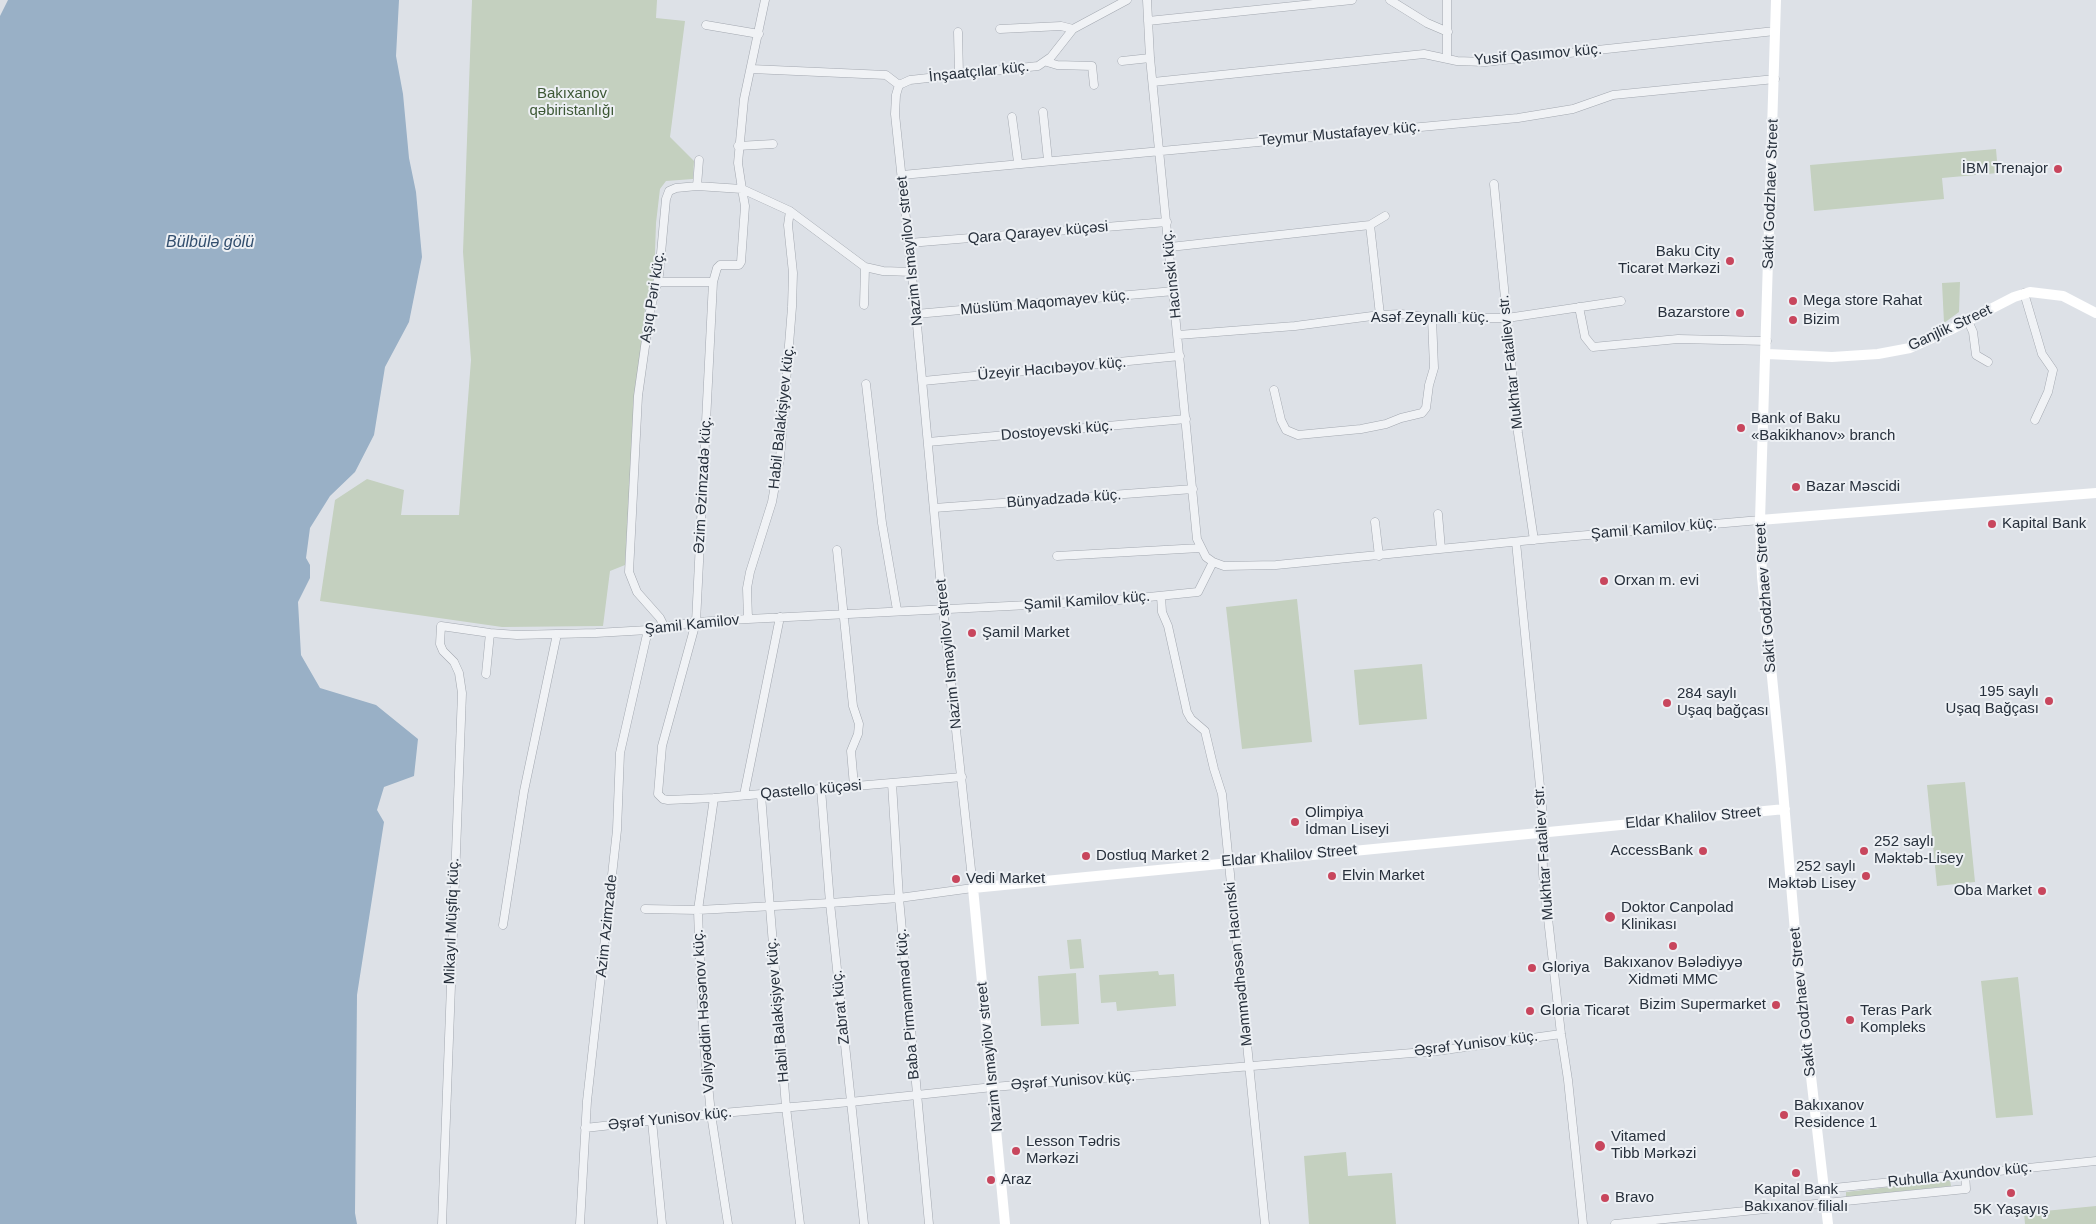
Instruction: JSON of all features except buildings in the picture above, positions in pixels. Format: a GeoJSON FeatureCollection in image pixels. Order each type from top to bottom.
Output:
{"type":"FeatureCollection","features":[{"type":"Feature","properties":{"kind":"street"},"geometry":{"type":"LineString","coordinates":[[658,282],[713,282],[717,268],[720,265],[739,264],[740,262],[745,206],[738,163],[738,146],[744,99],[765,0]]}},
{"type":"Feature","properties":{"kind":"street","name":"İnşaatçılar küç."},"geometry":{"type":"LineString","coordinates":[[899,85],[910,80],[1029,68],[1046,62],[1073,29],[1127,0]]}},
{"type":"Feature","properties":{"kind":"street","name":"Hacınski küç."},"geometry":{"type":"LineString","coordinates":[[1147,0],[1150,58],[1170,247],[1197,539],[1200,548]]}},
{"type":"Feature","properties":{"kind":"street"},"geometry":{"type":"LineString","coordinates":[[1148,21],[1352,0]]}},
{"type":"Feature","properties":{"kind":"street"},"geometry":{"type":"LineString","coordinates":[[1390,0],[1427,23],[1448,32]]}},
{"type":"Feature","properties":{"kind":"street"},"geometry":{"type":"LineString","coordinates":[[1447,0],[1447,59]]}},
{"type":"Feature","properties":{"kind":"street","name":"Sakit Godzhaev Street"},"geometry":{"type":"LineString","coordinates":[[1776,0],[1767,354],[1760,520],[1762,577],[1798,955],[1828,1224]]}},
{"type":"Feature","properties":{"kind":"street"},"geometry":{"type":"LineString","coordinates":[[706,25],[759,34]]}},
{"type":"Feature","properties":{"kind":"street"},"geometry":{"type":"LineString","coordinates":[[1000,29],[1060,26],[1073,29]]}},
{"type":"Feature","properties":{"kind":"street","name":"Yusif Qasımov küç."},"geometry":{"type":"LineString","coordinates":[[1153,82],[1424,54],[1447,59],[1485,62],[1775,31]]}},
{"type":"Feature","properties":{"kind":"street"},"geometry":{"type":"LineString","coordinates":[[958,32],[959,75]]}},
{"type":"Feature","properties":{"kind":"street"},"geometry":{"type":"LineString","coordinates":[[1122,61],[1150,58]]}},
{"type":"Feature","properties":{"kind":"street"},"geometry":{"type":"LineString","coordinates":[[1046,62],[1057,66],[1092,66],[1094,84]]}},
{"type":"Feature","properties":{"kind":"street"},"geometry":{"type":"LineString","coordinates":[[751,69],[886,75],[899,85]]}},
{"type":"Feature","properties":{"kind":"street","name":"Teymur Mustafayev küç."},"geometry":{"type":"LineString","coordinates":[[902,174],[1518,118],[1573,109],[1613,95],[1775,79]]}},
{"type":"Feature","properties":{"kind":"street","name":"Nazim Ismayilov street"},"geometry":{"type":"LineString","coordinates":[[899,85],[896,94],[895,114],[923,381],[943,609],[994,1087],[1006,1224]]}},
{"type":"Feature","properties":{"kind":"street"},"geometry":{"type":"LineString","coordinates":[[1043,112],[1048,160]]}},
{"type":"Feature","properties":{"kind":"street"},"geometry":{"type":"LineString","coordinates":[[1012,117],[1018,162]]}},
{"type":"Feature","properties":{"kind":"street"},"geometry":{"type":"LineString","coordinates":[[738,146],[774,144]]}},
{"type":"Feature","properties":{"kind":"street"},"geometry":{"type":"LineString","coordinates":[[698,186],[699,160]]}},
{"type":"Feature","properties":{"kind":"street","name":"Mukhtar Fataliev str."},"geometry":{"type":"LineString","coordinates":[[1494,184],[1518,433],[1534,540]]}},
{"type":"Feature","properties":{"kind":"street","name":"Aşıq Pəri küç."},"geometry":{"type":"LineString","coordinates":[[665,628],[660,618],[637,592],[628,572],[638,396],[650,311],[658,282],[667,194],[676,188],[698,186],[742,190],[790,211],[865,267]]}},
{"type":"Feature","properties":{"kind":"street","name":"Habil Balakişiyev küç."},"geometry":{"type":"LineString","coordinates":[[748,618],[747,588],[750,572],[772,502],[780,458],[792,307],[793,273],[788,225],[790,211]]}},
{"type":"Feature","properties":{"kind":"street"},"geometry":{"type":"LineString","coordinates":[[1170,247],[1370,225],[1385,216]]}},
{"type":"Feature","properties":{"kind":"street","name":"Qara Qarayev küçəsi"},"geometry":{"type":"LineString","coordinates":[[909,243],[1167,222]]}},
{"type":"Feature","properties":{"kind":"street"},"geometry":{"type":"LineString","coordinates":[[1370,225],[1380,315]]}},
{"type":"Feature","properties":{"kind":"street"},"geometry":{"type":"LineString","coordinates":[[864,305],[865,267],[883,271],[912,272]]}},
{"type":"Feature","properties":{"kind":"street","name":"Əzim Əzimzadə küç."},"geometry":{"type":"LineString","coordinates":[[660,797],[658,794],[662,746],[696,622],[713,282]]}},
{"type":"Feature","properties":{"kind":"street","name":"Ganjlik Street"},"geometry":{"type":"LineString","coordinates":[[1767,354],[1832,357],[1893,352],[1922,344],[2024,293],[2036,291],[2063,296],[2096,313]]}},
{"type":"Feature","properties":{"kind":"street","name":"Müslüm Maqomayev küç."},"geometry":{"type":"LineString","coordinates":[[916,314],[1174,292]]}},
{"type":"Feature","properties":{"kind":"street"},"geometry":{"type":"LineString","coordinates":[[2024,293],[2042,354],[2053,370],[2048,392],[2035,420]]}},
{"type":"Feature","properties":{"kind":"street","name":"Asəf Zeynallı küç."},"geometry":{"type":"LineString","coordinates":[[1178,335],[1295,326],[1380,315],[1401,314],[1432,318],[1507,318],[1621,301]]}},
{"type":"Feature","properties":{"kind":"street"},"geometry":{"type":"LineString","coordinates":[[1579,307],[1585,337],[1593,347],[1678,338],[1767,341]]}},
{"type":"Feature","properties":{"kind":"street"},"geometry":{"type":"LineString","coordinates":[[1274,390],[1286,430],[1298,435],[1361,429],[1386,424],[1422,413],[1426,408],[1429,385],[1434,368],[1432,318]]}},
{"type":"Feature","properties":{"kind":"street"},"geometry":{"type":"LineString","coordinates":[[1968,321],[1973,332],[1976,355],[1988,362]]}},
{"type":"Feature","properties":{"kind":"street","name":"Üzeyir Hacıbəyov küç."},"geometry":{"type":"LineString","coordinates":[[923,381],[1180,356]]}},
{"type":"Feature","properties":{"kind":"street"},"geometry":{"type":"LineString","coordinates":[[866,384],[882,523],[896,610]]}},
{"type":"Feature","properties":{"kind":"street","name":"Dostoyevski küç."},"geometry":{"type":"LineString","coordinates":[[928,442],[1186,420]]}},
{"type":"Feature","properties":{"kind":"street","name":"Bünyadzadə küç."},"geometry":{"type":"LineString","coordinates":[[934,508],[1193,489]]}},
{"type":"Feature","properties":{"kind":"street","name":"Şamil Kamilov küç."},"geometry":{"type":"LineString","coordinates":[[943,609],[1109,601],[1198,592],[1213,562],[1224,566],[1246,566],[1379,556],[1534,540],[2096,492]]}},
{"type":"Feature","properties":{"kind":"street"},"geometry":{"type":"LineString","coordinates":[[1438,514],[1441,549]]}},
{"type":"Feature","properties":{"kind":"street"},"geometry":{"type":"LineString","coordinates":[[1375,522],[1379,556]]}},
{"type":"Feature","properties":{"kind":"street","name":"Mukhtar Fataliev str."},"geometry":{"type":"LineString","coordinates":[[1516,542],[1542,807],[1543,874],[1568,1080],[1582,1224]]}},
{"type":"Feature","properties":{"kind":"street"},"geometry":{"type":"LineString","coordinates":[[1057,556],[1200,548],[1206,557],[1213,562]]}},
{"type":"Feature","properties":{"kind":"street"},"geometry":{"type":"LineString","coordinates":[[837,550],[853,706],[859,724],[858,734],[851,751],[854,786]]}},
{"type":"Feature","properties":{"kind":"street","name":"Məmmədhəsən Hacınski"},"geometry":{"type":"LineString","coordinates":[[1161,596],[1162,612],[1172,641],[1187,712],[1191,719],[1205,731],[1222,794],[1265,1224]]}},
{"type":"Feature","properties":{"kind":"street","name":"Şamil Kamilov"},"geometry":{"type":"LineString","coordinates":[[441,626],[516,635],[557,634],[648,630],[696,622],[748,618],[943,609]]}},
{"type":"Feature","properties":{"kind":"street"},"geometry":{"type":"LineString","coordinates":[[744,795],[780,617]]}},
{"type":"Feature","properties":{"kind":"street","name":"Mikayıl Müşfiq küç."},"geometry":{"type":"LineString","coordinates":[[441,626],[440,644],[459,672],[462,693],[442,1224]]}},
{"type":"Feature","properties":{"kind":"street","name":"Azim Azimzade"},"geometry":{"type":"LineString","coordinates":[[580,1224],[585,1128],[616,839],[620,753],[648,630]]}},
{"type":"Feature","properties":{"kind":"street"},"geometry":{"type":"LineString","coordinates":[[486,674],[490,633]]}},
{"type":"Feature","properties":{"kind":"street"},"geometry":{"type":"LineString","coordinates":[[503,925],[524,791],[557,634]]}},
{"type":"Feature","properties":{"kind":"street","name":"Qastello küçəsi"},"geometry":{"type":"LineString","coordinates":[[660,797],[668,800],[761,795],[962,777]]}},
{"type":"Feature","properties":{"kind":"street","name":"Baba Pirməmməd küç."},"geometry":{"type":"LineString","coordinates":[[892,783],[899,898],[929,1224]]}},
{"type":"Feature","properties":{"kind":"street","name":"Zabrat küç."},"geometry":{"type":"LineString","coordinates":[[821,789],[830,903],[864,1224]]}},
{"type":"Feature","properties":{"kind":"street","name":"Habil Balakişiyev küç."},"geometry":{"type":"LineString","coordinates":[[761,795],[768,906],[786,1107],[800,1224]]}},
{"type":"Feature","properties":{"kind":"street","name":"Vəliyəddin Həsənov küç."},"geometry":{"type":"LineString","coordinates":[[714,798],[698,910],[704,1045],[711,1114],[728,1224]]}},
{"type":"Feature","properties":{"kind":"street","name":"Eldar Khalilov Street"},"geometry":{"type":"LineString","coordinates":[[973,888],[1785,809]]}},
{"type":"Feature","properties":{"kind":"street"},"geometry":{"type":"LineString","coordinates":[[645,910],[698,910],[830,903],[899,898],[973,888]]}},
{"type":"Feature","properties":{"kind":"street","name":"Əşrəf Yunisov küç."},"geometry":{"type":"LineString","coordinates":[[585,1128],[994,1087],[1437,1051],[1561,1034]]}},
{"type":"Feature","properties":{"kind":"street"},"geometry":{"type":"LineString","coordinates":[[652,1121],[662,1224]]}},
{"type":"Feature","properties":{"kind":"street","name":"Ruhulla Axundov küç."},"geometry":{"type":"LineString","coordinates":[[1824,1189],[2096,1161]]}},
{"type":"Feature","properties":{"kind":"street"},"geometry":{"type":"LineString","coordinates":[[1615,1224],[1966,1189],[1964,1174]]}},
{"type":"Feature","properties":{"kind":"green space","name":"Bakıxanov qəbiristanlığı"},"geometry":{"type":"Polygon","coordinates":[[[472,0],[657,0],[656,18],[685,21],[670,137],[694,161],[693,179],[666,181],[660,189],[656,223],[654,282],[645,309],[634,412],[625,565],[610,571],[603,626],[502,627],[320,601],[335,500],[367,479],[404,490],[401,515],[459,515],[471,360],[463,252],[472,0]]]}},
{"type":"Feature","properties":{"kind":"green space"},"geometry":{"type":"Polygon","coordinates":[[[1996,149],[1998,173],[1942,178],[1944,199],[1814,211],[1810,165],[1996,149]]]}},
{"type":"Feature","properties":{"kind":"green space"},"geometry":{"type":"Polygon","coordinates":[[[1960,282],[1959,312],[1944,323],[1942,283],[1960,282]]]}},
{"type":"Feature","properties":{"kind":"green space"},"geometry":{"type":"Polygon","coordinates":[[[1297,599],[1312,742],[1242,749],[1226,607],[1297,599]]]}},
{"type":"Feature","properties":{"kind":"green space"},"geometry":{"type":"Polygon","coordinates":[[[1422,664],[1427,719],[1359,725],[1354,670],[1422,664]]]}},
{"type":"Feature","properties":{"kind":"green space"},"geometry":{"type":"Polygon","coordinates":[[[1965,782],[1975,882],[1937,886],[1927,785],[1965,782]]]}},
{"type":"Feature","properties":{"kind":"green space"},"geometry":{"type":"Polygon","coordinates":[[[1081,939],[1084,968],[1070,969],[1067,940],[1081,939]]]}},
{"type":"Feature","properties":{"kind":"green space"},"geometry":{"type":"Polygon","coordinates":[[[1158,971],[1159,975],[1174,974],[1176,1006],[1117,1011],[1116,1002],[1101,1003],[1099,975],[1158,971]]]}},
{"type":"Feature","properties":{"kind":"green space"},"geometry":{"type":"Polygon","coordinates":[[[1076,973],[1079,1024],[1041,1026],[1038,976],[1076,973]]]}},
{"type":"Feature","properties":{"kind":"green space"},"geometry":{"type":"Polygon","coordinates":[[[2018,977],[2033,1115],[1996,1118],[1981,981],[2018,977]]]}},
{"type":"Feature","properties":{"kind":"green space"},"geometry":{"type":"Polygon","coordinates":[[[1346,1152],[1348,1176],[1392,1173],[1396,1224],[1309,1224],[1304,1156],[1346,1152]]]}},
{"type":"Feature","properties":{"kind":"green space"},"geometry":{"type":"Polygon","coordinates":[[[1950,1180],[1951,1186],[1846,1197],[1846,1192],[1950,1180]]]}},
{"type":"Feature","properties":{"kind":"green space"},"geometry":{"type":"Polygon","coordinates":[[[2096,1206],[2096,1224],[2025,1224],[2024,1213],[2096,1206]]]}},
{"type":"Feature","properties":{"kind":"water","name":"Bülbülə gölü"},"geometry":{"type":"Polygon","coordinates":[[[8,0],[399,0],[396,56],[403,94],[409,158],[416,192],[422,257],[409,322],[385,367],[374,435],[355,472],[330,496],[310,528],[306,558],[310,565],[310,578],[298,602],[301,655],[320,688],[376,705],[418,739],[414,776],[384,787],[377,810],[384,822],[357,995],[355,1213],[357,1224],[0,1224],[0,16],[8,0]]]}},
{"type":"Feature","properties":{"kind":"place","name":"İBM Trenajor"},"geometry":{"type":"Point","coordinates":[2058,169]}},
{"type":"Feature","properties":{"kind":"place","name":"Baku City Ticarət Mərkəzi"},"geometry":{"type":"Point","coordinates":[1730,261]}},
{"type":"Feature","properties":{"kind":"place","name":"Mega store Rahat"},"geometry":{"type":"Point","coordinates":[1793,301]}},
{"type":"Feature","properties":{"kind":"place","name":"Bazarstore"},"geometry":{"type":"Point","coordinates":[1740,313]}},
{"type":"Feature","properties":{"kind":"place","name":"Bizim"},"geometry":{"type":"Point","coordinates":[1793,320]}},
{"type":"Feature","properties":{"kind":"place","name":"Bank of Baku «Bakikhanov» branch"},"geometry":{"type":"Point","coordinates":[1741,428]}},
{"type":"Feature","properties":{"kind":"place","name":"Bazar Məscidi"},"geometry":{"type":"Point","coordinates":[1796,487]}},
{"type":"Feature","properties":{"kind":"place","name":"Kapital Bank"},"geometry":{"type":"Point","coordinates":[1992,524]}},
{"type":"Feature","properties":{"kind":"place","name":"Orxan m. evi"},"geometry":{"type":"Point","coordinates":[1604,581]}},
{"type":"Feature","properties":{"kind":"place","name":"Şamil Market"},"geometry":{"type":"Point","coordinates":[972,633]}},
{"type":"Feature","properties":{"kind":"place","name":"195 saylı Uşaq Bağçası"},"geometry":{"type":"Point","coordinates":[2049,701]}},
{"type":"Feature","properties":{"kind":"place","name":"284 saylı Uşaq bağçası"},"geometry":{"type":"Point","coordinates":[1667,703]}},
{"type":"Feature","properties":{"kind":"place","name":"Olimpiya İdman Liseyi"},"geometry":{"type":"Point","coordinates":[1295,822]}},
{"type":"Feature","properties":{"kind":"place","name":"AccessBank"},"geometry":{"type":"Point","coordinates":[1703,851]}},
{"type":"Feature","properties":{"kind":"place","name":"252 saylı Məktəb-Lisey"},"geometry":{"type":"Point","coordinates":[1864,851]}},
{"type":"Feature","properties":{"kind":"place","name":"Dostluq Market 2"},"geometry":{"type":"Point","coordinates":[1086,856]}},
{"type":"Feature","properties":{"kind":"place","name":"Elvin Market"},"geometry":{"type":"Point","coordinates":[1332,876]}},
{"type":"Feature","properties":{"kind":"place","name":"252 saylı Məktəb Lisey"},"geometry":{"type":"Point","coordinates":[1866,876]}},
{"type":"Feature","properties":{"kind":"place","name":"Vedi Market"},"geometry":{"type":"Point","coordinates":[956,879]}},
{"type":"Feature","properties":{"kind":"place","name":"Oba Market"},"geometry":{"type":"Point","coordinates":[2042,891]}},
{"type":"Feature","properties":{"kind":"place","name":"Doktor Canpolad Klinikası"},"geometry":{"type":"Point","coordinates":[1610,917]}},
{"type":"Feature","properties":{"kind":"place","name":"Bakıxanov Bələdiyyə Xidməti MMC"},"geometry":{"type":"Point","coordinates":[1673,946]}},
{"type":"Feature","properties":{"kind":"place","name":"Gloriya"},"geometry":{"type":"Point","coordinates":[1532,968]}},
{"type":"Feature","properties":{"kind":"place","name":"Bizim Supermarket"},"geometry":{"type":"Point","coordinates":[1776,1005]}},
{"type":"Feature","properties":{"kind":"place","name":"Gloria Ticarət"},"geometry":{"type":"Point","coordinates":[1530,1011]}},
{"type":"Feature","properties":{"kind":"place","name":"Teras Park Kompleks"},"geometry":{"type":"Point","coordinates":[1850,1020]}},
{"type":"Feature","properties":{"kind":"place","name":"Bakıxanov Residence 1"},"geometry":{"type":"Point","coordinates":[1784,1115]}},
{"type":"Feature","properties":{"kind":"place","name":"Vitamed Tibb Mərkəzi"},"geometry":{"type":"Point","coordinates":[1600,1146]}},
{"type":"Feature","properties":{"kind":"place","name":"Lesson Tədris Mərkəzi"},"geometry":{"type":"Point","coordinates":[1016,1151]}},
{"type":"Feature","properties":{"kind":"place","name":"Kapital Bank Bakıxanov filialı"},"geometry":{"type":"Point","coordinates":[1796,1173]}},
{"type":"Feature","properties":{"kind":"place","name":"Araz"},"geometry":{"type":"Point","coordinates":[991,1180]}},
{"type":"Feature","properties":{"kind":"place","name":"5K Yaşayış"},"geometry":{"type":"Point","coordinates":[2011,1193]}},
{"type":"Feature","properties":{"kind":"place","name":"Bravo"},"geometry":{"type":"Point","coordinates":[1605,1198]}}]}
